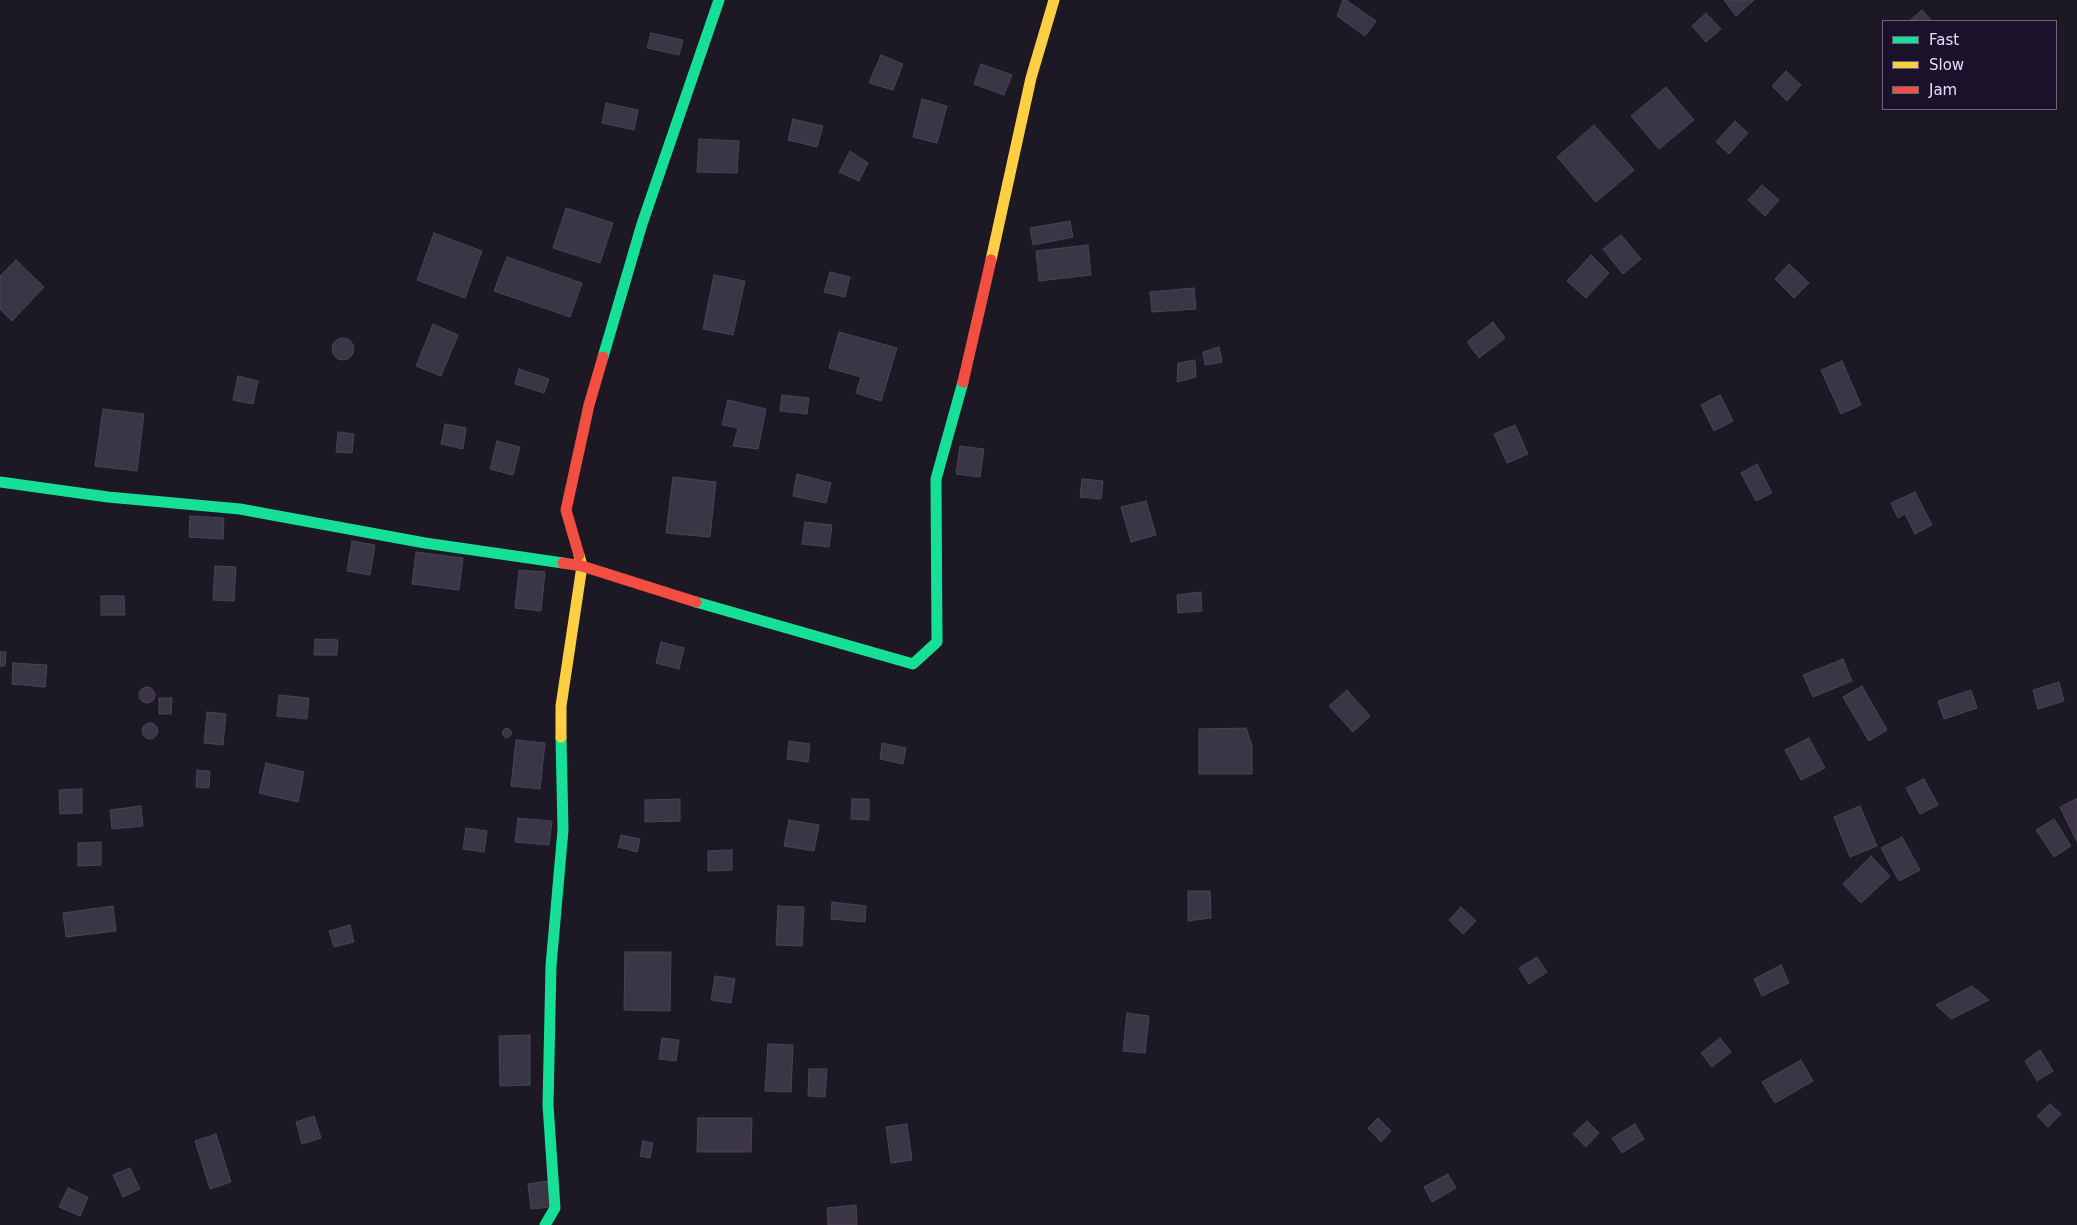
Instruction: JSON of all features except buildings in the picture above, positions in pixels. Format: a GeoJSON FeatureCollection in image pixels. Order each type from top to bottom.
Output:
{"type":"FeatureCollection","features":[{"type":"Feature","properties":{"kind":"street"},"geometry":{"type":"LineString","coordinates":[[545,1225],[556,1208],[548,1105],[551,966],[563,830],[561,706],[582,566],[566,510],[589,405],[642,224],[720,0]]}},
{"type":"Feature","properties":{"kind":"street"},"geometry":{"type":"LineString","coordinates":[[0,482],[108,497],[240,509],[425,543],[582,566],[743,617],[913,664],[937,642],[936,479],[965,376],[1031,78],[1054,0]]}},
{"type":"Feature","properties":{"kind":"traffic: fast"},"geometry":{"type":"LineString","coordinates":[[603,357],[642,224],[719,0]]}},
{"type":"Feature","properties":{"kind":"traffic: fast"},"geometry":{"type":"LineString","coordinates":[[696,602],[913,664],[937,642],[936,479],[963,382]]}},
{"type":"Feature","properties":{"kind":"traffic: fast"},"geometry":{"type":"LineString","coordinates":[[0,482],[108,497],[240,509],[425,543],[563,563]]}},
{"type":"Feature","properties":{"kind":"traffic: fast"},"geometry":{"type":"LineString","coordinates":[[545,1225],[555,1208],[548,1105],[551,966],[563,830],[561,737]]}},
{"type":"Feature","properties":{"kind":"traffic: slow"},"geometry":{"type":"LineString","coordinates":[[991,260],[1031,78],[1054,0]]}},
{"type":"Feature","properties":{"kind":"traffic: slow"},"geometry":{"type":"LineString","coordinates":[[561,737],[561,706],[582,566],[579,555]]}},
{"type":"Feature","properties":{"kind":"traffic: jam"},"geometry":{"type":"LineString","coordinates":[[963,382],[991,260]]}},
{"type":"Feature","properties":{"kind":"traffic: jam"},"geometry":{"type":"LineString","coordinates":[[579,555],[566,510],[589,405],[603,357]]}},
{"type":"Feature","properties":{"kind":"traffic: jam"},"geometry":{"type":"LineString","coordinates":[[563,563],[582,566],[696,602]]}}]}
